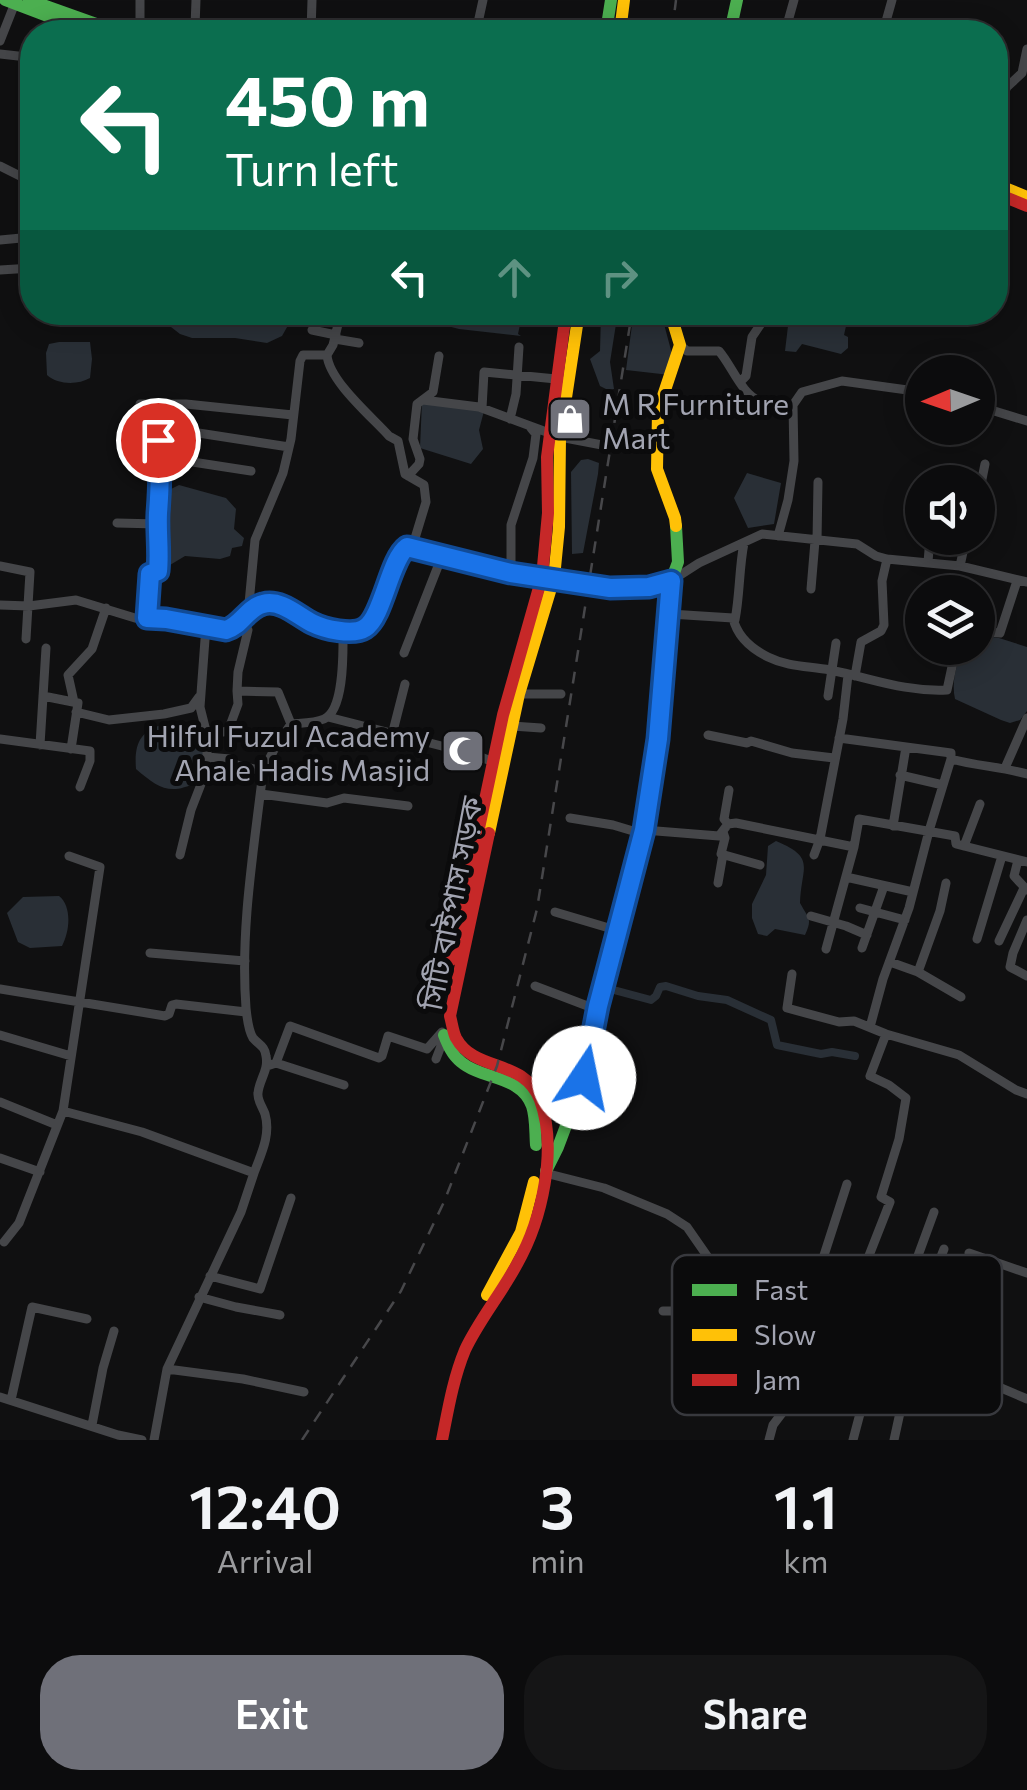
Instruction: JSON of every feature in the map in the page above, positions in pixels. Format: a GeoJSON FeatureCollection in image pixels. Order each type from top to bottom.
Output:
{"type":"FeatureCollection","features":[{"type":"Feature","properties":{"kind":"main road"},"geometry":{"type":"LineString","coordinates":[[16,1],[82,20]]}},
{"type":"Feature","properties":{"kind":"main road"},"geometry":{"type":"LineString","coordinates":[[16,1],[64,20]]}},
{"type":"Feature","properties":{"kind":"main road"},"geometry":{"type":"LineString","coordinates":[[555,434],[556,380],[564,325]]}},
{"type":"Feature","properties":{"kind":"main road"},"geometry":{"type":"LineString","coordinates":[[438,1440],[455,1354],[521,1232],[536,1176],[532,1103],[512,1083],[460,1062],[441,1034],[458,926],[499,764],[503,715],[548,578],[546,457],[555,434],[576,325]]}},
{"type":"Feature","properties":{"kind":"main road"},"geometry":{"type":"LineString","coordinates":[[544,1173],[584,1078],[643,832],[658,739],[671,581],[678,562],[672,507],[657,469],[658,411],[680,345],[674,325]]}},
{"type":"Feature","properties":{"kind":"main road","name":"সিটি বাইপাস সড়ক"},"geometry":{"type":"LineString","coordinates":[[438,1440],[463,1355],[532,1235],[544,1173],[545,1123],[534,1086],[525,1077],[468,1055],[456,1042],[450,1016],[499,764],[548,578]]}},
{"type":"Feature","properties":{"kind":"street"},"geometry":{"type":"LineString","coordinates":[[0,41],[16,1]]}},
{"type":"Feature","properties":{"kind":"street"},"geometry":{"type":"LineString","coordinates":[[1008,88],[1022,73],[1027,49]]}},
{"type":"Feature","properties":{"kind":"street"},"geometry":{"type":"LineString","coordinates":[[338,325],[328,364],[337,380],[398,441],[402,471],[424,485],[426,502],[412,548]]}},
{"type":"Feature","properties":{"kind":"street"},"geometry":{"type":"LineString","coordinates":[[740,382],[746,376],[752,336],[759,325]]}},
{"type":"Feature","properties":{"kind":"street"},"geometry":{"type":"LineString","coordinates":[[312,330],[360,343]]}},
{"type":"Feature","properties":{"kind":"street"},"geometry":{"type":"LineString","coordinates":[[680,345],[688,352],[719,351],[744,392],[760,401],[793,405]]}},
{"type":"Feature","properties":{"kind":"street"},"geometry":{"type":"LineString","coordinates":[[510,419],[519,347]]}},
{"type":"Feature","properties":{"kind":"street"},"geometry":{"type":"LineString","coordinates":[[248,614],[256,540],[283,472],[300,360],[304,356],[327,356]]}},
{"type":"Feature","properties":{"kind":"street"},"geometry":{"type":"LineString","coordinates":[[408,476],[420,459],[414,446],[417,404],[433,392],[439,356]]}},
{"type":"Feature","properties":{"kind":"street"},"geometry":{"type":"LineString","coordinates":[[482,408],[484,372],[556,380]]}},
{"type":"Feature","properties":{"kind":"street"},"geometry":{"type":"LineString","coordinates":[[778,536],[794,461],[793,405],[802,392],[842,381],[905,390]]}},
{"type":"Feature","properties":{"kind":"street"},"geometry":{"type":"LineString","coordinates":[[423,400],[482,408],[529,426],[602,445]]}},
{"type":"Feature","properties":{"kind":"street"},"geometry":{"type":"LineString","coordinates":[[140,404],[186,404],[292,415]]}},
{"type":"Feature","properties":{"kind":"street"},"geometry":{"type":"LineString","coordinates":[[147,618],[150,574],[158,571],[161,495],[156,404]]}},
{"type":"Feature","properties":{"kind":"street"},"geometry":{"type":"LineString","coordinates":[[995,411],[1027,421]]}},
{"type":"Feature","properties":{"kind":"street"},"geometry":{"type":"LineString","coordinates":[[157,418],[185,424],[192,432],[289,446]]}},
{"type":"Feature","properties":{"kind":"street"},"geometry":{"type":"LineString","coordinates":[[511,573],[511,526],[533,458],[536,434],[529,426]]}},
{"type":"Feature","properties":{"kind":"street"},"geometry":{"type":"LineString","coordinates":[[160,458],[251,471]]}},
{"type":"Feature","properties":{"kind":"street"},"geometry":{"type":"LineString","coordinates":[[811,588],[818,482]]}},
{"type":"Feature","properties":{"kind":"street"},"geometry":{"type":"LineString","coordinates":[[117,523],[158,524]]}},
{"type":"Feature","properties":{"kind":"street"},"geometry":{"type":"LineString","coordinates":[[0,605],[76,600],[126,616],[226,630],[262,604],[279,605],[314,624],[343,631],[360,630],[370,624],[404,548],[511,573],[610,588],[649,587],[671,581],[762,534],[858,544],[887,559],[960,566],[1022,581],[1000,633],[995,633]]}},
{"type":"Feature","properties":{"kind":"street"},"geometry":{"type":"LineString","coordinates":[[744,543],[734,628],[767,656],[793,666],[832,670],[919,692],[947,690],[952,665]]}},
{"type":"Feature","properties":{"kind":"street"},"geometry":{"type":"LineString","coordinates":[[928,562],[929,555]]}},
{"type":"Feature","properties":{"kind":"street"},"geometry":{"type":"LineString","coordinates":[[960,566],[962,555]]}},
{"type":"Feature","properties":{"kind":"street"},"geometry":{"type":"LineString","coordinates":[[404,653],[442,556]]}},
{"type":"Feature","properties":{"kind":"street"},"geometry":{"type":"LineString","coordinates":[[814,855],[861,642],[881,631],[884,625],[882,582],[887,559]]}},
{"type":"Feature","properties":{"kind":"street"},"geometry":{"type":"LineString","coordinates":[[0,566],[30,572],[26,639]]}},
{"type":"Feature","properties":{"kind":"street"},"geometry":{"type":"LineString","coordinates":[[71,749],[75,707],[68,675],[92,649],[106,608]]}},
{"type":"Feature","properties":{"kind":"street"},"geometry":{"type":"LineString","coordinates":[[670,614],[735,620]]}},
{"type":"Feature","properties":{"kind":"street"},"geometry":{"type":"LineString","coordinates":[[207,734],[228,730],[238,704],[238,672],[248,630],[239,624]]}},
{"type":"Feature","properties":{"kind":"street"},"geometry":{"type":"LineString","coordinates":[[180,855],[207,756],[207,734],[200,707],[206,626]]}},
{"type":"Feature","properties":{"kind":"street"},"geometry":{"type":"LineString","coordinates":[[328,717],[336,706],[343,668],[343,631]]}},
{"type":"Feature","properties":{"kind":"street"},"geometry":{"type":"LineString","coordinates":[[828,696],[836,643]]}},
{"type":"Feature","properties":{"kind":"street"},"geometry":{"type":"LineString","coordinates":[[40,745],[46,648]]}},
{"type":"Feature","properties":{"kind":"street"},"geometry":{"type":"LineString","coordinates":[[392,734],[405,684]]}},
{"type":"Feature","properties":{"kind":"street"},"geometry":{"type":"LineString","coordinates":[[236,691],[278,692],[291,724]]}},
{"type":"Feature","properties":{"kind":"street"},"geometry":{"type":"LineString","coordinates":[[519,694],[562,694]]}},
{"type":"Feature","properties":{"kind":"street"},"geometry":{"type":"LineString","coordinates":[[43,696],[109,720],[191,708],[201,695]]}},
{"type":"Feature","properties":{"kind":"street"},"geometry":{"type":"LineString","coordinates":[[344,1086],[271,1064],[264,1048],[251,1035],[246,1012],[245,962],[263,771],[291,724],[328,717],[499,764]]}},
{"type":"Feature","properties":{"kind":"street"},"geometry":{"type":"LineString","coordinates":[[1005,768],[1027,718]]}},
{"type":"Feature","properties":{"kind":"street"},"geometry":{"type":"LineString","coordinates":[[512,726],[541,728]]}},
{"type":"Feature","properties":{"kind":"street"},"geometry":{"type":"LineString","coordinates":[[708,735],[834,758]]}},
{"type":"Feature","properties":{"kind":"street"},"geometry":{"type":"LineString","coordinates":[[839,738],[951,753],[905,920],[870,1027]]}},
{"type":"Feature","properties":{"kind":"street"},"geometry":{"type":"LineString","coordinates":[[0,739],[90,751],[80,788]]}},
{"type":"Feature","properties":{"kind":"street"},"geometry":{"type":"LineString","coordinates":[[892,826],[906,747]]}},
{"type":"Feature","properties":{"kind":"street"},"geometry":{"type":"LineString","coordinates":[[207,756],[230,759],[232,764],[263,771]]}},
{"type":"Feature","properties":{"kind":"street"},"geometry":{"type":"LineString","coordinates":[[951,759],[1027,774]]}},
{"type":"Feature","properties":{"kind":"street"},"geometry":{"type":"LineString","coordinates":[[900,775],[943,784]]}},
{"type":"Feature","properties":{"kind":"street"},"geometry":{"type":"LineString","coordinates":[[718,882],[729,790]]}},
{"type":"Feature","properties":{"kind":"street"},"geometry":{"type":"LineString","coordinates":[[260,794],[327,803],[344,798],[408,806]]}},
{"type":"Feature","properties":{"kind":"street"},"geometry":{"type":"LineString","coordinates":[[964,846],[980,804]]}},
{"type":"Feature","properties":{"kind":"street"},"geometry":{"type":"LineString","coordinates":[[570,818],[643,832],[708,836],[719,836],[736,823],[854,847]]}},
{"type":"Feature","properties":{"kind":"street"},"geometry":{"type":"LineString","coordinates":[[826,949],[859,820],[956,836],[956,844],[1022,861],[1014,876],[1026,889],[1000,941]]}},
{"type":"Feature","properties":{"kind":"street"},"geometry":{"type":"LineString","coordinates":[[723,854],[760,865]]}},
{"type":"Feature","properties":{"kind":"street"},"geometry":{"type":"LineString","coordinates":[[4,1242],[19,1224],[63,1112],[100,868],[70,856]]}},
{"type":"Feature","properties":{"kind":"street"},"geometry":{"type":"LineString","coordinates":[[977,939],[1002,856]]}},
{"type":"Feature","properties":{"kind":"street"},"geometry":{"type":"LineString","coordinates":[[846,877],[913,892]]}},
{"type":"Feature","properties":{"kind":"street"},"geometry":{"type":"LineString","coordinates":[[918,972],[946,883]]}},
{"type":"Feature","properties":{"kind":"street"},"geometry":{"type":"LineString","coordinates":[[862,948],[884,886]]}},
{"type":"Feature","properties":{"kind":"street"},"geometry":{"type":"LineString","coordinates":[[860,908],[905,920]]}},
{"type":"Feature","properties":{"kind":"street"},"geometry":{"type":"LineString","coordinates":[[555,912],[618,931]]}},
{"type":"Feature","properties":{"kind":"street"},"geometry":{"type":"LineString","coordinates":[[811,916],[867,936]]}},
{"type":"Feature","properties":{"kind":"street"},"geometry":{"type":"LineString","coordinates":[[1027,920],[1010,966],[1027,976]]}},
{"type":"Feature","properties":{"kind":"street"},"geometry":{"type":"LineString","coordinates":[[150,953],[245,962]]}},
{"type":"Feature","properties":{"kind":"street"},"geometry":{"type":"LineString","coordinates":[[890,962],[918,972],[960,996]]}},
{"type":"Feature","properties":{"kind":"street"},"geometry":{"type":"LineString","coordinates":[[792,974],[787,1008],[839,1022],[854,1021],[959,1055],[1027,1094]]}},
{"type":"Feature","properties":{"kind":"street"},"geometry":{"type":"LineString","coordinates":[[536,986],[598,1010]]}},
{"type":"Feature","properties":{"kind":"street"},"geometry":{"type":"LineString","coordinates":[[0,989],[165,1016],[176,1004],[246,1012]]}},
{"type":"Feature","properties":{"kind":"street"},"geometry":{"type":"LineString","coordinates":[[154,1440],[167,1369],[241,1212],[254,1174],[267,1130],[258,1092],[290,1026],[379,1058],[388,1036],[427,1050],[441,1034]]}},
{"type":"Feature","properties":{"kind":"street"},"geometry":{"type":"LineString","coordinates":[[436,1059],[441,1034]]}},
{"type":"Feature","properties":{"kind":"street"},"geometry":{"type":"LineString","coordinates":[[869,1255],[890,1202],[881,1197],[899,1139],[906,1098],[870,1076],[886,1034]]}},
{"type":"Feature","properties":{"kind":"street"},"geometry":{"type":"LineString","coordinates":[[0,1035],[71,1056]]}},
{"type":"Feature","properties":{"kind":"street"},"geometry":{"type":"LineString","coordinates":[[0,1102],[57,1125]]}},
{"type":"Feature","properties":{"kind":"street"},"geometry":{"type":"LineString","coordinates":[[63,1112],[142,1132],[254,1174]]}},
{"type":"Feature","properties":{"kind":"street"},"geometry":{"type":"LineString","coordinates":[[0,1158],[40,1172]]}},
{"type":"Feature","properties":{"kind":"street"},"geometry":{"type":"LineString","coordinates":[[544,1173],[604,1188],[666,1214],[687,1227],[706,1255]]}},
{"type":"Feature","properties":{"kind":"street"},"geometry":{"type":"LineString","coordinates":[[825,1255],[848,1184]]}},
{"type":"Feature","properties":{"kind":"street"},"geometry":{"type":"LineString","coordinates":[[210,1276],[260,1289],[291,1198]]}},
{"type":"Feature","properties":{"kind":"street"},"geometry":{"type":"LineString","coordinates":[[917,1255],[934,1212]]}},
{"type":"Feature","properties":{"kind":"street"},"geometry":{"type":"LineString","coordinates":[[942,1255],[944,1249]]}},
{"type":"Feature","properties":{"kind":"street"},"geometry":{"type":"LineString","coordinates":[[969,1253],[975,1255]]}},
{"type":"Feature","properties":{"kind":"street"},"geometry":{"type":"LineString","coordinates":[[1002,1264],[1027,1273]]}},
{"type":"Feature","properties":{"kind":"street"},"geometry":{"type":"LineString","coordinates":[[199,1297],[280,1314]]}},
{"type":"Feature","properties":{"kind":"street"},"geometry":{"type":"LineString","coordinates":[[86,1319],[32,1307],[5,1399],[142,1440]]}},
{"type":"Feature","properties":{"kind":"street"},"geometry":{"type":"LineString","coordinates":[[663,1311],[672,1311]]}},
{"type":"Feature","properties":{"kind":"street"},"geometry":{"type":"LineString","coordinates":[[92,1426],[114,1331]]}},
{"type":"Feature","properties":{"kind":"street"},"geometry":{"type":"LineString","coordinates":[[167,1369],[304,1392]]}},
{"type":"Feature","properties":{"kind":"street"},"geometry":{"type":"LineString","coordinates":[[1002,1388],[1027,1398]]}},
{"type":"Feature","properties":{"kind":"street"},"geometry":{"type":"LineString","coordinates":[[769,1440],[781,1415]]}},
{"type":"Feature","properties":{"kind":"street"},"geometry":{"type":"LineString","coordinates":[[853,1440],[860,1415]]}},
{"type":"Feature","properties":{"kind":"street"},"geometry":{"type":"LineString","coordinates":[[894,1440],[899,1415]]}},
{"type":"Feature","properties":{"kind":"shaded area"},"geometry":{"type":"Polygon","coordinates":[[[288,325],[282,336],[267,343],[192,338],[171,327],[288,325]]]}},
{"type":"Feature","properties":{"kind":"shaded area"},"geometry":{"type":"Polygon","coordinates":[[[444,325],[520,325],[521,336],[444,325]]]}},
{"type":"Feature","properties":{"kind":"shaded area"},"geometry":{"type":"Polygon","coordinates":[[[601,325],[616,325],[610,362],[614,389],[600,386],[590,359],[600,351],[601,325]]]}},
{"type":"Feature","properties":{"kind":"shaded area"},"geometry":{"type":"Polygon","coordinates":[[[632,325],[664,325],[672,354],[670,375],[626,370],[632,325]]]}},
{"type":"Feature","properties":{"kind":"shaded area"},"geometry":{"type":"Polygon","coordinates":[[[846,325],[844,335],[848,337],[848,348],[841,354],[802,344],[796,352],[785,351],[788,326],[846,325]]]}},
{"type":"Feature","properties":{"kind":"shaded area"},"geometry":{"type":"Polygon","coordinates":[[[90,342],[90,378],[68,383],[47,375],[49,344],[90,342]]]}},
{"type":"Feature","properties":{"kind":"shaded area"},"geometry":{"type":"Polygon","coordinates":[[[422,401],[484,411],[479,430],[483,449],[471,464],[420,448],[422,401]]]}},
{"type":"Feature","properties":{"kind":"shaded area"},"geometry":{"type":"Polygon","coordinates":[[[581,460],[599,463],[598,474],[583,553],[572,554],[571,472],[581,460]]]}},
{"type":"Feature","properties":{"kind":"shaded area"},"geometry":{"type":"Polygon","coordinates":[[[747,473],[781,483],[774,524],[748,528],[734,498],[747,473]]]}},
{"type":"Feature","properties":{"kind":"shaded area"},"geometry":{"type":"Polygon","coordinates":[[[179,485],[226,498],[236,509],[234,529],[244,538],[242,546],[232,548],[230,556],[220,559],[185,556],[170,565],[165,554],[167,491],[179,485]]]}},
{"type":"Feature","properties":{"kind":"shaded area"},"geometry":{"type":"Polygon","coordinates":[[[995,637],[1027,647],[1027,711],[1020,720],[1001,720],[955,699],[958,665],[995,665],[995,637]]]}},
{"type":"Feature","properties":{"kind":"shaded area"},"geometry":{"type":"Polygon","coordinates":[[[165,724],[187,734],[203,751],[197,782],[179,789],[165,788],[136,769],[140,739],[165,724]]]}},
{"type":"Feature","properties":{"kind":"shaded area"},"geometry":{"type":"Polygon","coordinates":[[[776,841],[797,853],[804,865],[800,903],[809,921],[805,935],[775,929],[767,936],[758,934],[752,918],[752,904],[766,875],[768,846],[776,841]]]}},
{"type":"Feature","properties":{"kind":"shaded area"},"geometry":{"type":"Polygon","coordinates":[[[59,896],[68,919],[62,946],[30,948],[18,942],[7,913],[23,897],[59,896]]]}},
{"type":"Feature","properties":{"kind":"waterway"},"geometry":{"type":"LineString","coordinates":[[610,989],[651,1000],[660,987],[666,986],[727,1000],[771,1020],[777,1045],[855,1056]]}},
{"type":"Feature","properties":{"kind":"railway"},"geometry":{"type":"LineString","coordinates":[[674,20],[676,0]]}},
{"type":"Feature","properties":{"kind":"railway"},"geometry":{"type":"LineString","coordinates":[[302,1440],[401,1291],[444,1202],[497,1066],[537,909],[630,325]]}},
{"type":"Feature","properties":{"kind":"traffic: fast"},"geometry":{"type":"LineString","coordinates":[[5,0],[55,19]]}},
{"type":"Feature","properties":{"kind":"traffic: fast"},"geometry":{"type":"LineString","coordinates":[[29,0],[85,20]]}},
{"type":"Feature","properties":{"kind":"traffic: fast"},"geometry":{"type":"LineString","coordinates":[[608,20],[611,0]]}},
{"type":"Feature","properties":{"kind":"traffic: fast"},"geometry":{"type":"LineString","coordinates":[[733,20],[737,0]]}},
{"type":"Feature","properties":{"kind":"traffic: fast"},"geometry":{"type":"LineString","coordinates":[[546,1171],[584,1078],[598,1006],[644,830],[658,739],[671,581],[678,562],[676,526]]}},
{"type":"Feature","properties":{"kind":"traffic: fast"},"geometry":{"type":"LineString","coordinates":[[444,1035],[461,1062],[510,1083],[527,1096],[533,1111],[536,1145]]}},
{"type":"Feature","properties":{"kind":"traffic: slow"},"geometry":{"type":"LineString","coordinates":[[622,20],[624,0]]}},
{"type":"Feature","properties":{"kind":"traffic: slow"},"geometry":{"type":"LineString","coordinates":[[1008,189],[1027,197]]}},
{"type":"Feature","properties":{"kind":"traffic: slow"},"geometry":{"type":"LineString","coordinates":[[489,833],[519,694],[554,578],[560,437],[577,325]]}},
{"type":"Feature","properties":{"kind":"traffic: slow"},"geometry":{"type":"LineString","coordinates":[[674,325],[680,345],[658,411],[657,469],[676,526]]}},
{"type":"Feature","properties":{"kind":"traffic: slow"},"geometry":{"type":"LineString","coordinates":[[487,1295],[521,1232],[534,1182]]}},
{"type":"Feature","properties":{"kind":"traffic: jam"},"geometry":{"type":"LineString","coordinates":[[1008,198],[1027,206]]}},
{"type":"Feature","properties":{"kind":"traffic: jam"},"geometry":{"type":"LineString","coordinates":[[451,960],[503,715],[542,577],[548,513],[547,457],[564,325]]}},
{"type":"Feature","properties":{"kind":"traffic: jam"},"geometry":{"type":"LineString","coordinates":[[442,1440],[461,1361],[534,1227],[547,1162],[545,1119],[533,1087],[511,1071],[464,1049],[456,1038],[450,1016],[489,833]]}},
{"type":"Feature","properties":{"kind":"place","name":"M R Furniture Mart"},"geometry":{"type":"Point","coordinates":[570,419]}},
{"type":"Feature","properties":{"kind":"place","name":"Hilful Fuzul Academy Ahale Hadis Masjid"},"geometry":{"type":"Point","coordinates":[463,751]}},
{"type":"Feature","properties":{"kind":"route"},"geometry":{"type":"LineString","coordinates":[[158,440],[160,552],[158,571],[150,574],[147,618],[226,630],[262,604],[270,604],[296,612],[314,624],[343,631],[360,630],[370,624],[400,552],[407,547],[511,573],[610,588],[649,587],[671,581],[658,739],[644,830],[598,1006],[584,1078]]}}]}
